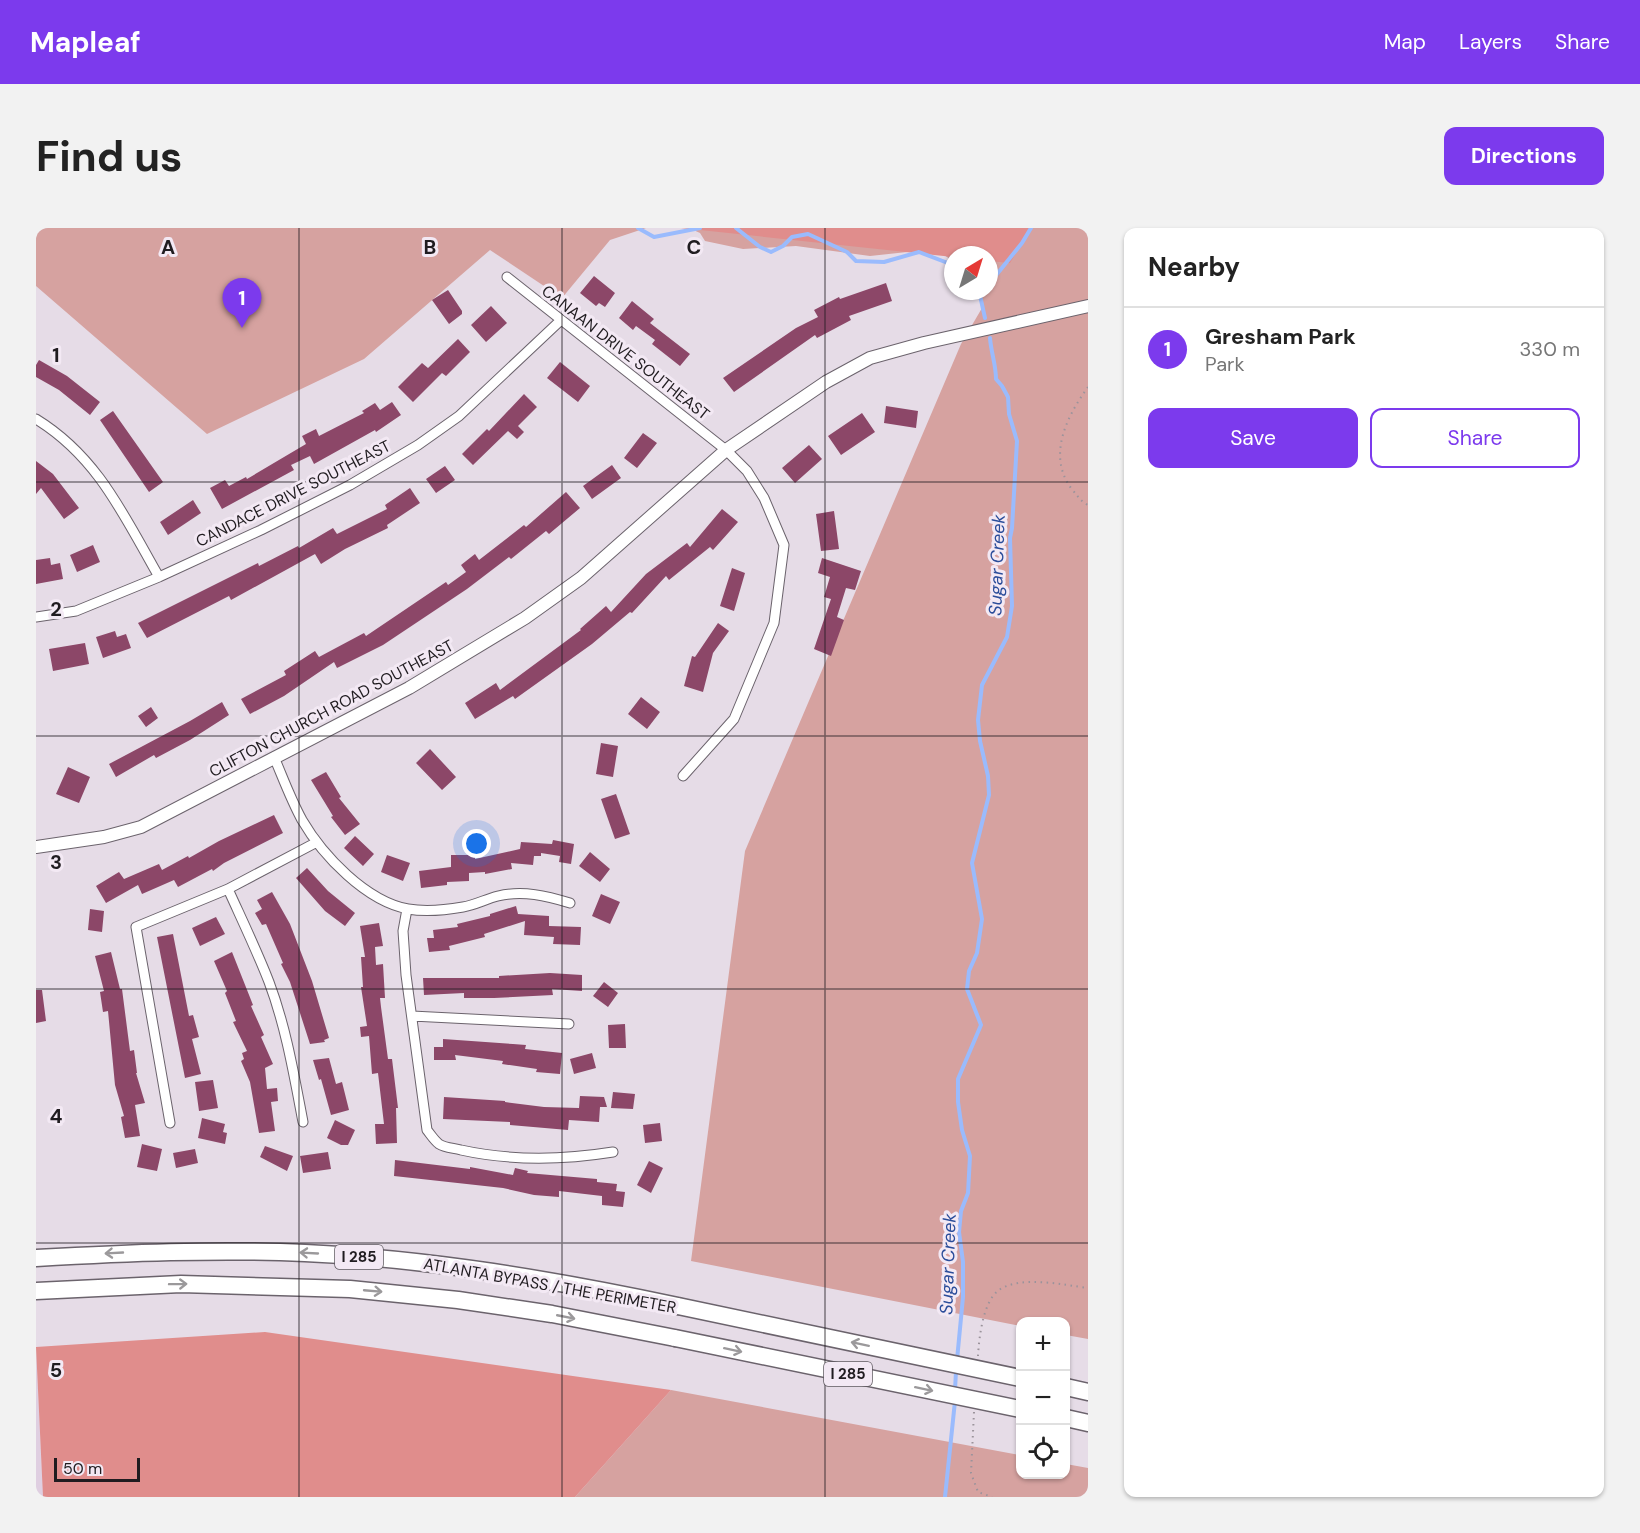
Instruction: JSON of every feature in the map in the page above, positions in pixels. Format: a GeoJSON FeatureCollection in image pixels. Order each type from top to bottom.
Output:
{"type":"FeatureCollection","features":[{"type":"Feature","properties":{"kind":"highway","name":"ATLANTA BYPASS / THE PERIMETER"},"geometry":{"type":"LineString","coordinates":[[36,1258],[184,1251],[243,1251],[339,1255],[483,1270],[678,1306],[1016,1377]]}},
{"type":"Feature","properties":{"kind":"highway","name":"ATLANTA BYPASS / THE PERIMETER"},"geometry":{"type":"LineString","coordinates":[[36,1291],[181,1284],[350,1289],[458,1300],[552,1314],[1016,1408]]}},
{"type":"Feature","properties":{"kind":"highway"},"geometry":{"type":"LineString","coordinates":[[1070,1388],[1088,1392]]}},
{"type":"Feature","properties":{"kind":"highway"},"geometry":{"type":"LineString","coordinates":[[1070,1419],[1088,1423]]}},
{"type":"Feature","properties":{"kind":"street","name":"CANAAN DRIVE SOUTHEAST"},"geometry":{"type":"LineString","coordinates":[[507,277],[726,450],[747,471],[764,498],[784,545],[774,623],[734,719],[683,776]]}},
{"type":"Feature","properties":{"kind":"street","name":"CLIFTON CHURCH ROAD SOUTHEAST"},"geometry":{"type":"LineString","coordinates":[[36,847],[104,837],[141,827],[409,688],[468,654],[525,618],[581,578],[726,450],[818,388],[870,358],[924,343],[1088,306]]}},
{"type":"Feature","properties":{"kind":"street","name":"CANDACE DRIVE SOUTHEAST"},"geometry":{"type":"LineString","coordinates":[[36,617],[76,610],[159,577],[330,495],[418,445],[459,416],[561,320]]}},
{"type":"Feature","properties":{"kind":"street"},"geometry":{"type":"LineString","coordinates":[[36,419],[77,450],[105,483],[159,577]]}},
{"type":"Feature","properties":{"kind":"street"},"geometry":{"type":"LineString","coordinates":[[274,757],[302,819],[317,842],[361,888],[407,909],[465,907],[498,896],[515,894],[542,896],[570,903]]}},
{"type":"Feature","properties":{"kind":"street"},"geometry":{"type":"LineString","coordinates":[[170,1123],[136,927],[228,889],[317,842]]}},
{"type":"Feature","properties":{"kind":"street"},"geometry":{"type":"LineString","coordinates":[[228,889],[269,982],[281,1019],[303,1122]]}},
{"type":"Feature","properties":{"kind":"street"},"geometry":{"type":"LineString","coordinates":[[407,909],[403,931],[412,1016],[428,1130],[432,1138],[441,1145],[473,1152],[550,1158],[580,1157],[613,1152]]}},
{"type":"Feature","properties":{"kind":"street"},"geometry":{"type":"LineString","coordinates":[[412,1016],[569,1024]]}},
{"type":"Feature","properties":{"kind":"path"},"geometry":{"type":"LineString","coordinates":[[1088,387],[1073,407],[1061,437],[1059,461],[1068,483],[1081,501],[1088,505]]}},
{"type":"Feature","properties":{"kind":"shaded area"},"geometry":{"type":"Polygon","coordinates":[[[36,228],[646,228],[610,240],[562,298],[490,250],[364,359],[207,434],[36,286],[36,228]]]}},
{"type":"Feature","properties":{"kind":"shaded area"},"geometry":{"type":"Polygon","coordinates":[[[681,228],[1031,228],[1010,263],[998,262],[998,246],[944,246],[944,256],[681,228]]]}},
{"type":"Feature","properties":{"kind":"shaded area"},"geometry":{"type":"Polygon","coordinates":[[[689,228],[1088,228],[1088,1339],[1070,1336],[1070,1317],[1016,1317],[1016,1325],[691,1261],[745,851],[961,344],[982,308],[982,300],[998,300],[998,246],[944,246],[944,255],[935,249],[870,256],[796,246],[743,249],[705,241],[700,233],[689,228]]]}},
{"type":"Feature","properties":{"kind":"shaded area"},"geometry":{"type":"Polygon","coordinates":[[[265,1332],[671,1390],[575,1497],[43,1497],[36,1347],[265,1332]]]}},
{"type":"Feature","properties":{"kind":"shaded area"},"geometry":{"type":"Polygon","coordinates":[[[36,1349],[43,1497],[36,1497],[36,1349]]]}},
{"type":"Feature","properties":{"kind":"shaded area"},"geometry":{"type":"Polygon","coordinates":[[[671,1390],[1016,1454],[1016,1479],[1070,1479],[1070,1465],[1088,1468],[1088,1497],[575,1497],[671,1390]]]}},
{"type":"Feature","properties":{"kind":"building"},"geometry":{"type":"Polygon","coordinates":[[[594,276],[615,293],[605,307],[599,303],[596,306],[580,293],[594,276]]]}},
{"type":"Feature","properties":{"kind":"building"},"geometry":{"type":"Polygon","coordinates":[[[886,283],[892,301],[849,316],[851,320],[817,338],[815,335],[734,392],[723,378],[796,328],[818,317],[814,310],[839,297],[840,299],[886,283]]]}},
{"type":"Feature","properties":{"kind":"building"},"geometry":{"type":"Polygon","coordinates":[[[448,290],[462,311],[462,314],[449,324],[432,300],[448,290]]]}},
{"type":"Feature","properties":{"kind":"building"},"geometry":{"type":"Polygon","coordinates":[[[632,301],[654,319],[650,323],[690,354],[680,366],[652,344],[655,340],[636,326],[633,330],[619,318],[632,301]]]}},
{"type":"Feature","properties":{"kind":"building"},"geometry":{"type":"Polygon","coordinates":[[[491,306],[507,323],[486,342],[471,325],[491,306]]]}},
{"type":"Feature","properties":{"kind":"building"},"geometry":{"type":"Polygon","coordinates":[[[458,339],[470,352],[446,376],[442,373],[413,402],[398,387],[422,363],[428,368],[458,339]]]}},
{"type":"Feature","properties":{"kind":"building"},"geometry":{"type":"Polygon","coordinates":[[[39,360],[67,376],[100,402],[90,415],[59,390],[36,377],[36,365],[39,360]]]}},
{"type":"Feature","properties":{"kind":"building"},"geometry":{"type":"Polygon","coordinates":[[[560,362],[590,386],[578,402],[547,378],[560,362]]]}},
{"type":"Feature","properties":{"kind":"building"},"geometry":{"type":"Polygon","coordinates":[[[524,394],[537,407],[518,426],[524,432],[517,439],[508,431],[473,465],[462,454],[487,429],[489,431],[524,394]]]}},
{"type":"Feature","properties":{"kind":"building"},"geometry":{"type":"Polygon","coordinates":[[[392,402],[401,415],[376,432],[375,430],[314,464],[310,456],[291,465],[294,470],[222,509],[210,488],[225,480],[229,486],[246,477],[247,479],[306,444],[302,436],[316,429],[319,436],[364,413],[362,411],[375,403],[380,410],[392,402]]]}},
{"type":"Feature","properties":{"kind":"building"},"geometry":{"type":"Polygon","coordinates":[[[886,406],[918,411],[916,428],[884,423],[886,406]]]}},
{"type":"Feature","properties":{"kind":"building"},"geometry":{"type":"Polygon","coordinates":[[[113,411],[163,482],[149,492],[100,420],[113,411]]]}},
{"type":"Feature","properties":{"kind":"building"},"geometry":{"type":"Polygon","coordinates":[[[862,413],[875,432],[841,455],[828,436],[862,413]]]}},
{"type":"Feature","properties":{"kind":"building"},"geometry":{"type":"Polygon","coordinates":[[[643,433],[657,443],[637,468],[624,458],[643,433]]]}},
{"type":"Feature","properties":{"kind":"building"},"geometry":{"type":"Polygon","coordinates":[[[809,445],[822,459],[795,483],[782,468],[809,445]]]}},
{"type":"Feature","properties":{"kind":"building"},"geometry":{"type":"Polygon","coordinates":[[[36,461],[53,474],[79,508],[64,519],[41,488],[36,494],[36,461]]]}},
{"type":"Feature","properties":{"kind":"building"},"geometry":{"type":"Polygon","coordinates":[[[612,465],[621,478],[592,499],[583,486],[612,465]]]}},
{"type":"Feature","properties":{"kind":"building"},"geometry":{"type":"Polygon","coordinates":[[[445,466],[455,480],[436,493],[426,479],[445,466]]]}},
{"type":"Feature","properties":{"kind":"building"},"geometry":{"type":"Polygon","coordinates":[[[410,488],[420,503],[387,525],[388,528],[345,549],[321,564],[315,554],[231,600],[229,596],[147,638],[138,623],[258,563],[259,566],[298,546],[299,548],[333,528],[337,534],[387,509],[385,505],[410,488]]]}},
{"type":"Feature","properties":{"kind":"building"},"geometry":{"type":"Polygon","coordinates":[[[566,492],[580,508],[549,534],[546,531],[511,559],[509,557],[467,589],[383,645],[337,668],[334,662],[284,696],[250,714],[241,699],[286,675],[284,671],[315,651],[319,657],[364,633],[366,636],[446,582],[448,585],[466,572],[461,565],[475,554],[479,560],[524,525],[526,527],[566,492]]]}},
{"type":"Feature","properties":{"kind":"building"},"geometry":{"type":"Polygon","coordinates":[[[193,500],[201,513],[168,535],[160,522],[193,500]]]}},
{"type":"Feature","properties":{"kind":"building"},"geometry":{"type":"Polygon","coordinates":[[[722,509],[738,522],[713,550],[710,547],[669,580],[666,576],[632,613],[630,612],[592,644],[515,699],[513,696],[475,719],[465,703],[496,683],[500,690],[581,630],[606,606],[611,612],[646,574],[687,543],[690,547],[722,509]]]}},
{"type":"Feature","properties":{"kind":"building"},"geometry":{"type":"Polygon","coordinates":[[[834,511],[839,549],[821,551],[816,514],[834,511]]]}},
{"type":"Feature","properties":{"kind":"building"},"geometry":{"type":"Polygon","coordinates":[[[93,545],[100,562],[77,572],[70,555],[93,545]]]}},
{"type":"Feature","properties":{"kind":"building"},"geometry":{"type":"Polygon","coordinates":[[[50,558],[51,565],[60,563],[63,579],[36,584],[36,560],[50,558]]]}},
{"type":"Feature","properties":{"kind":"building"},"geometry":{"type":"Polygon","coordinates":[[[822,558],[861,571],[855,590],[846,588],[837,617],[844,620],[831,656],[814,649],[831,599],[824,597],[830,577],[818,573],[822,558]]]}},
{"type":"Feature","properties":{"kind":"building"},"geometry":{"type":"Polygon","coordinates":[[[732,568],[745,573],[734,611],[720,606],[732,568]]]}},
{"type":"Feature","properties":{"kind":"building"},"geometry":{"type":"Polygon","coordinates":[[[718,623],[729,631],[713,653],[703,692],[684,686],[692,656],[695,657],[718,623]]]}},
{"type":"Feature","properties":{"kind":"building"},"geometry":{"type":"Polygon","coordinates":[[[115,631],[117,637],[126,634],[131,648],[103,658],[96,637],[115,631]]]}},
{"type":"Feature","properties":{"kind":"building"},"geometry":{"type":"Polygon","coordinates":[[[85,643],[89,664],[53,671],[49,649],[85,643]]]}},
{"type":"Feature","properties":{"kind":"building"},"geometry":{"type":"Polygon","coordinates":[[[641,697],[660,712],[647,729],[628,714],[641,697]]]}},
{"type":"Feature","properties":{"kind":"building"},"geometry":{"type":"Polygon","coordinates":[[[222,702],[229,715],[190,740],[156,758],[154,755],[116,777],[109,764],[222,702]]]}},
{"type":"Feature","properties":{"kind":"building"},"geometry":{"type":"Polygon","coordinates":[[[151,707],[158,718],[146,727],[138,716],[151,707]]]}},
{"type":"Feature","properties":{"kind":"building"},"geometry":{"type":"Polygon","coordinates":[[[601,743],[618,746],[613,777],[596,774],[601,743]]]}},
{"type":"Feature","properties":{"kind":"building"},"geometry":{"type":"Polygon","coordinates":[[[430,749],[456,777],[442,790],[416,763],[430,749]]]}},
{"type":"Feature","properties":{"kind":"building"},"geometry":{"type":"Polygon","coordinates":[[[68,767],[90,777],[79,803],[56,794],[68,767]]]}},
{"type":"Feature","properties":{"kind":"building"},"geometry":{"type":"Polygon","coordinates":[[[326,772],[341,797],[339,798],[360,824],[345,835],[331,817],[333,816],[311,780],[326,772]]]}},
{"type":"Feature","properties":{"kind":"building"},"geometry":{"type":"Polygon","coordinates":[[[616,794],[630,834],[615,839],[601,799],[616,794]]]}},
{"type":"Feature","properties":{"kind":"building"},"geometry":{"type":"Polygon","coordinates":[[[274,815],[283,833],[178,887],[174,880],[142,894],[138,885],[106,903],[96,886],[119,872],[124,879],[159,864],[162,870],[274,815]]]}},
{"type":"Feature","properties":{"kind":"building"},"geometry":{"type":"Polygon","coordinates":[[[355,836],[374,854],[363,866],[344,848],[355,836]]]}},
{"type":"Feature","properties":{"kind":"building"},"geometry":{"type":"Polygon","coordinates":[[[553,840],[574,844],[571,864],[559,862],[560,856],[541,853],[541,856],[534,856],[533,865],[511,863],[512,869],[485,874],[485,872],[469,873],[469,881],[447,882],[447,885],[421,888],[419,871],[451,867],[451,855],[475,855],[475,859],[520,849],[521,842],[552,844],[553,840]]]}},
{"type":"Feature","properties":{"kind":"building"},"geometry":{"type":"Polygon","coordinates":[[[590,852],[610,869],[600,882],[579,866],[590,852]]]}},
{"type":"Feature","properties":{"kind":"building"},"geometry":{"type":"Polygon","coordinates":[[[387,855],[410,863],[403,881],[381,872],[387,855]]]}},
{"type":"Feature","properties":{"kind":"building"},"geometry":{"type":"Polygon","coordinates":[[[307,868],[328,891],[355,913],[345,926],[325,911],[296,878],[307,868]]]}},
{"type":"Feature","properties":{"kind":"building"},"geometry":{"type":"Polygon","coordinates":[[[272,892],[290,924],[312,981],[329,1038],[324,1040],[325,1042],[310,1044],[290,982],[281,964],[283,963],[266,924],[262,925],[255,913],[262,909],[257,900],[272,892]]]}},
{"type":"Feature","properties":{"kind":"building"},"geometry":{"type":"Polygon","coordinates":[[[601,894],[620,902],[610,924],[592,916],[601,894]]]}},
{"type":"Feature","properties":{"kind":"building"},"geometry":{"type":"Polygon","coordinates":[[[516,906],[518,914],[549,916],[549,926],[581,927],[580,945],[553,944],[554,937],[524,935],[525,921],[484,934],[485,937],[449,946],[450,950],[429,952],[427,938],[434,938],[433,930],[458,927],[457,924],[490,916],[490,914],[516,906]]]}},
{"type":"Feature","properties":{"kind":"building"},"geometry":{"type":"Polygon","coordinates":[[[90,909],[104,911],[102,932],[88,930],[90,909]]]}},
{"type":"Feature","properties":{"kind":"building"},"geometry":{"type":"Polygon","coordinates":[[[216,917],[225,934],[200,946],[192,928],[216,917]]]}},
{"type":"Feature","properties":{"kind":"building"},"geometry":{"type":"Polygon","coordinates":[[[379,923],[383,946],[375,947],[376,965],[383,964],[385,998],[380,998],[388,1059],[392,1059],[398,1108],[396,1108],[397,1143],[376,1144],[375,1124],[384,1124],[378,1073],[372,1074],[369,1036],[361,1037],[360,1027],[367,1026],[361,987],[363,987],[361,957],[365,957],[360,926],[379,923]]]}},
{"type":"Feature","properties":{"kind":"building"},"geometry":{"type":"Polygon","coordinates":[[[173,934],[189,1016],[193,1015],[199,1037],[192,1039],[201,1074],[185,1078],[157,937],[173,934]]]}},
{"type":"Feature","properties":{"kind":"building"},"geometry":{"type":"Polygon","coordinates":[[[111,952],[120,989],[122,989],[130,1051],[134,1050],[136,1073],[145,1103],[135,1105],[140,1136],[125,1138],[121,1117],[124,1116],[115,1085],[108,1011],[103,1012],[100,992],[104,991],[95,956],[111,952]]]}},
{"type":"Feature","properties":{"kind":"building"},"geometry":{"type":"Polygon","coordinates":[[[232,952],[264,1035],[261,1037],[273,1064],[265,1068],[267,1089],[277,1088],[278,1101],[271,1102],[275,1131],[259,1133],[250,1082],[241,1061],[244,1059],[242,1053],[247,1051],[233,1022],[236,1021],[225,993],[227,991],[214,961],[232,952]]]}},
{"type":"Feature","properties":{"kind":"building"},"geometry":{"type":"Polygon","coordinates":[[[550,973],[582,975],[582,991],[552,989],[553,995],[494,998],[464,998],[464,993],[424,995],[423,978],[499,978],[499,976],[550,973]]]}},
{"type":"Feature","properties":{"kind":"building"},"geometry":{"type":"Polygon","coordinates":[[[604,982],[618,993],[608,1007],[593,996],[604,982]]]}},
{"type":"Feature","properties":{"kind":"building"},"geometry":{"type":"Polygon","coordinates":[[[36,990],[42,990],[46,1021],[36,1023],[36,990]]]}},
{"type":"Feature","properties":{"kind":"building"},"geometry":{"type":"Polygon","coordinates":[[[625,1024],[626,1048],[609,1048],[608,1025],[625,1024]]]}},
{"type":"Feature","properties":{"kind":"building"},"geometry":{"type":"Polygon","coordinates":[[[443,1039],[526,1045],[525,1049],[562,1053],[560,1074],[536,1072],[537,1069],[502,1064],[503,1061],[455,1055],[456,1060],[434,1060],[434,1047],[443,1047],[443,1039]]]}},
{"type":"Feature","properties":{"kind":"building"},"geometry":{"type":"Polygon","coordinates":[[[592,1053],[596,1068],[574,1074],[570,1059],[592,1053]]]}},
{"type":"Feature","properties":{"kind":"building"},"geometry":{"type":"Polygon","coordinates":[[[329,1058],[336,1084],[342,1082],[349,1110],[331,1115],[313,1060],[329,1058]]]}},
{"type":"Feature","properties":{"kind":"building"},"geometry":{"type":"Polygon","coordinates":[[[213,1080],[218,1108],[199,1111],[195,1082],[213,1080]]]}},
{"type":"Feature","properties":{"kind":"building"},"geometry":{"type":"Polygon","coordinates":[[[613,1092],[635,1094],[633,1109],[611,1108],[613,1092]]]}},
{"type":"Feature","properties":{"kind":"building"},"geometry":{"type":"Polygon","coordinates":[[[580,1096],[604,1097],[607,1107],[600,1107],[599,1122],[569,1120],[568,1130],[510,1125],[510,1122],[443,1119],[444,1097],[505,1101],[544,1107],[579,1108],[580,1096]]]}},
{"type":"Feature","properties":{"kind":"building"},"geometry":{"type":"Polygon","coordinates":[[[202,1118],[225,1124],[223,1132],[227,1133],[225,1144],[198,1138],[202,1118]]]}},
{"type":"Feature","properties":{"kind":"building"},"geometry":{"type":"Polygon","coordinates":[[[335,1120],[355,1130],[348,1145],[341,1145],[327,1138],[335,1120]]]}},
{"type":"Feature","properties":{"kind":"building"},"geometry":{"type":"Polygon","coordinates":[[[660,1123],[662,1141],[645,1143],[643,1125],[660,1123]]]}},
{"type":"Feature","properties":{"kind":"building"},"geometry":{"type":"Polygon","coordinates":[[[142,1144],[162,1149],[157,1171],[137,1167],[142,1144]]]}},
{"type":"Feature","properties":{"kind":"building"},"geometry":{"type":"Polygon","coordinates":[[[265,1146],[293,1156],[287,1171],[260,1157],[265,1146]]]}},
{"type":"Feature","properties":{"kind":"building"},"geometry":{"type":"Polygon","coordinates":[[[195,1149],[198,1163],[176,1168],[173,1153],[195,1149]]]}},
{"type":"Feature","properties":{"kind":"building"},"geometry":{"type":"Polygon","coordinates":[[[328,1152],[331,1169],[303,1173],[300,1156],[328,1152]]]}},
{"type":"Feature","properties":{"kind":"building"},"geometry":{"type":"Polygon","coordinates":[[[395,1160],[470,1169],[470,1167],[513,1175],[515,1168],[528,1171],[527,1173],[597,1179],[597,1182],[617,1184],[616,1191],[625,1192],[623,1207],[602,1205],[602,1196],[559,1191],[559,1197],[534,1195],[503,1188],[394,1176],[395,1160]]]}},
{"type":"Feature","properties":{"kind":"building"},"geometry":{"type":"Polygon","coordinates":[[[649,1161],[663,1168],[651,1193],[637,1185],[649,1161]]]}},
{"type":"Feature","properties":{"kind":"waterway","name":"Sugar Creek"},"geometry":{"type":"LineString","coordinates":[[638,228],[654,237],[700,228]]}},
{"type":"Feature","properties":{"kind":"waterway","name":"Sugar Creek"},"geometry":{"type":"LineString","coordinates":[[736,228],[760,247],[771,252],[783,246],[792,237],[808,234],[847,252],[856,261],[884,262],[919,252],[944,262]]}},
{"type":"Feature","properties":{"kind":"waterway"},"geometry":{"type":"LineString","coordinates":[[998,273],[1031,228]]}},
{"type":"Feature","properties":{"kind":"waterway","name":"Sugar Creek"},"geometry":{"type":"LineString","coordinates":[[981,300],[985,318]]}},
{"type":"Feature","properties":{"kind":"waterway","name":"Sugar Creek"},"geometry":{"type":"LineString","coordinates":[[957,1360],[963,1297],[963,1262],[959,1232],[961,1211],[968,1193],[970,1156],[962,1130],[958,1079],[981,1025],[967,989],[969,971],[977,953],[982,919],[972,863],[989,795],[978,720],[982,685],[1007,637],[1012,606],[1010,538],[1017,441],[1009,414],[1008,397],[996,379],[990,338]]}},
{"type":"Feature","properties":{"kind":"waterway","name":"Sugar Creek"},"geometry":{"type":"LineString","coordinates":[[955,1390],[956,1371]]}},
{"type":"Feature","properties":{"kind":"waterway","name":"Sugar Creek"},"geometry":{"type":"LineString","coordinates":[[945,1497],[955,1401]]}},
{"type":"Feature","properties":{"kind":"place","name":"Gresham Park"},"geometry":{"type":"Point","coordinates":[242,328]}}]}
